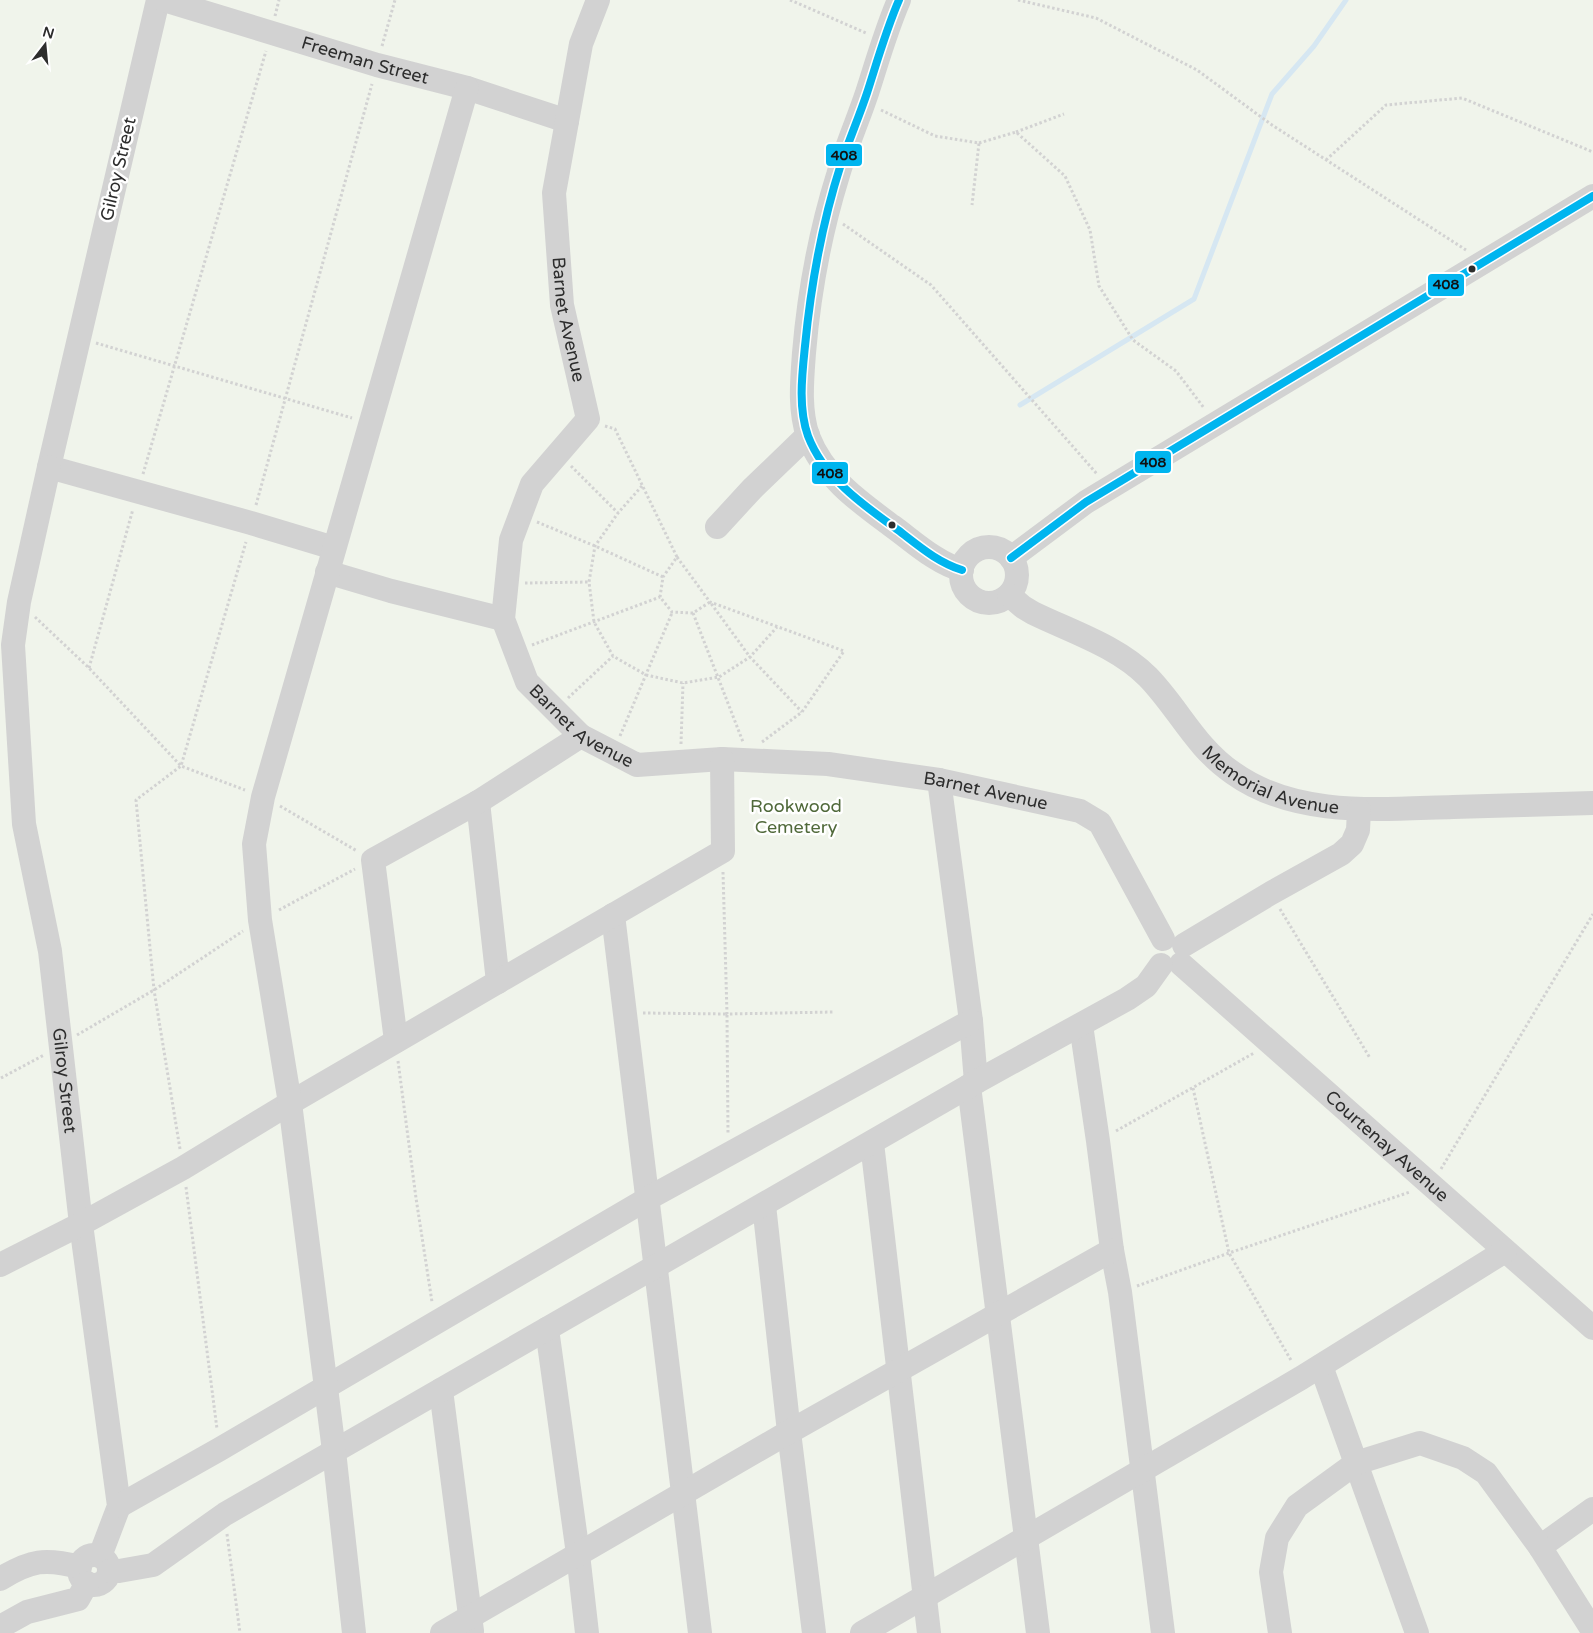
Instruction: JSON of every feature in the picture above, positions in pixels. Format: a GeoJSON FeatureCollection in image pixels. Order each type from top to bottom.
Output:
{"type":"FeatureCollection","features":[{"type":"Feature","properties":{"kind":"street","name":"Gilroy Street"},"geometry":{"type":"LineString","coordinates":[[94,1569],[119,1506],[82,1224],[50,951],[24,824],[13,645],[19,602],[49,467],[158,0]]}},
{"type":"Feature","properties":{"kind":"street","name":"Freeman Street"},"geometry":{"type":"LineString","coordinates":[[164,0],[377,64],[467,88],[567,121]]}},
{"type":"Feature","properties":{"kind":"street","name":"Barnet Avenue"},"geometry":{"type":"LineString","coordinates":[[598,0],[581,44],[554,193],[562,305],[588,420],[532,484],[511,540],[503,618],[527,682],[581,736],[637,765],[722,760],[828,764],[939,780],[1080,811],[1100,823],[1172,953]]}},
{"type":"Feature","properties":{"kind":"street"},"geometry":{"type":"LineString","coordinates":[[899,0],[838,174],[828,213],[811,296],[804,353],[802,401],[808,434],[823,464],[847,491],[945,563],[962,570]]}},
{"type":"Feature","properties":{"kind":"street"},"geometry":{"type":"LineString","coordinates":[[354,1633],[334,1451],[290,1103],[260,920],[254,844],[263,797],[467,88]]}},
{"type":"Feature","properties":{"kind":"street"},"geometry":{"type":"LineString","coordinates":[[1012,558],[1086,502],[1593,196]]}},
{"type":"Feature","properties":{"kind":"street"},"geometry":{"type":"LineString","coordinates":[[717,527],[752,489],[808,434]]}},
{"type":"Feature","properties":{"kind":"street"},"geometry":{"type":"LineString","coordinates":[[49,467],[334,548]]}},
{"type":"Feature","properties":{"kind":"street"},"geometry":{"type":"LineString","coordinates":[[993,548],[1012,558],[1017,570],[1017,577],[1009,595],[997,602],[990,603],[976,600],[966,590],[962,570],[968,557],[980,549],[993,548]]}},
{"type":"Feature","properties":{"kind":"street"},"geometry":{"type":"LineString","coordinates":[[327,572],[391,592],[503,618]]}},
{"type":"Feature","properties":{"kind":"street","name":"Memorial Avenue"},"geometry":{"type":"LineString","coordinates":[[1009,595],[1033,613],[1103,645],[1134,665],[1162,693],[1201,745],[1223,766],[1265,791],[1302,802],[1359,810],[1593,803]]}},
{"type":"Feature","properties":{"kind":"street"},"geometry":{"type":"LineString","coordinates":[[396,1041],[373,860],[478,802],[581,736]]}},
{"type":"Feature","properties":{"kind":"street"},"geometry":{"type":"LineString","coordinates":[[0,1265],[82,1224],[183,1168],[290,1103],[723,851],[722,760]]}},
{"type":"Feature","properties":{"kind":"street"},"geometry":{"type":"LineString","coordinates":[[939,780],[971,1021],[973,1084],[1025,1538],[1038,1633]]}},
{"type":"Feature","properties":{"kind":"street"},"geometry":{"type":"LineString","coordinates":[[478,802],[498,982]]}},
{"type":"Feature","properties":{"kind":"street"},"geometry":{"type":"LineString","coordinates":[[0,1579],[21,1568],[39,1562],[53,1561],[94,1569],[119,1571],[152,1565],[225,1514],[973,1084],[1081,1025],[1146,986],[1172,953],[1348,849],[1358,830],[1359,810]]}},
{"type":"Feature","properties":{"kind":"street"},"geometry":{"type":"LineString","coordinates":[[613,915],[700,1633]]}},
{"type":"Feature","properties":{"kind":"street","name":"Courtenay Avenue"},"geometry":{"type":"LineString","coordinates":[[1172,953],[1593,1328]]}},
{"type":"Feature","properties":{"kind":"street"},"geometry":{"type":"LineString","coordinates":[[119,1506],[647,1199],[971,1021]]}},
{"type":"Feature","properties":{"kind":"street"},"geometry":{"type":"LineString","coordinates":[[1081,1025],[1112,1250],[1120,1292],[1163,1633]]}},
{"type":"Feature","properties":{"kind":"street"},"geometry":{"type":"LineString","coordinates":[[872,1143],[929,1633]]}},
{"type":"Feature","properties":{"kind":"street"},"geometry":{"type":"LineString","coordinates":[[764,1205],[789,1432],[814,1633]]}},
{"type":"Feature","properties":{"kind":"street"},"geometry":{"type":"LineString","coordinates":[[442,1633],[472,1625],[578,1554],[789,1432],[1112,1250]]}},
{"type":"Feature","properties":{"kind":"street"},"geometry":{"type":"LineString","coordinates":[[862,1633],[1144,1471],[1311,1372],[1505,1251]]}},
{"type":"Feature","properties":{"kind":"street"},"geometry":{"type":"LineString","coordinates":[[546,1329],[578,1554],[587,1633]]}},
{"type":"Feature","properties":{"kind":"street"},"geometry":{"type":"LineString","coordinates":[[1311,1372],[1356,1463],[1417,1633]]}},
{"type":"Feature","properties":{"kind":"street"},"geometry":{"type":"LineString","coordinates":[[441,1390],[472,1625]]}},
{"type":"Feature","properties":{"kind":"street"},"geometry":{"type":"LineString","coordinates":[[1279,1633],[1271,1572],[1277,1538],[1297,1506],[1356,1463],[1420,1443],[1463,1458],[1486,1473],[1540,1547],[1593,1631]]}},
{"type":"Feature","properties":{"kind":"street"},"geometry":{"type":"LineString","coordinates":[[1540,1547],[1593,1509]]}},
{"type":"Feature","properties":{"kind":"street"},"geometry":{"type":"LineString","coordinates":[[0,1627],[27,1612],[78,1599],[94,1569]]}},
{"type":"Feature","properties":{"kind":"path"},"geometry":{"type":"LineString","coordinates":[[88,668],[279,0]]}},
{"type":"Feature","properties":{"kind":"path"},"geometry":{"type":"LineString","coordinates":[[220,1449],[183,1168],[154,990],[136,800],[180,766],[286,399],[395,0]]}},
{"type":"Feature","properties":{"kind":"path"},"geometry":{"type":"LineString","coordinates":[[790,0],[884,41]]}},
{"type":"Feature","properties":{"kind":"path"},"geometry":{"type":"LineString","coordinates":[[1018,0],[1096,18],[1197,70],[1272,125],[1483,262]]}},
{"type":"Feature","properties":{"kind":"path"},"geometry":{"type":"LineString","coordinates":[[1326,160],[1386,105],[1462,98],[1593,152]]}},
{"type":"Feature","properties":{"kind":"path"},"geometry":{"type":"LineString","coordinates":[[864,102],[935,136],[979,143],[1016,132],[1064,114]]}},
{"type":"Feature","properties":{"kind":"path"},"geometry":{"type":"LineString","coordinates":[[1016,132],[1064,176],[1090,230],[1098,286],[1126,329],[1134,340],[1176,371],[1216,423]]}},
{"type":"Feature","properties":{"kind":"path"},"geometry":{"type":"LineString","coordinates":[[972,205],[979,143]]}},
{"type":"Feature","properties":{"kind":"path"},"geometry":{"type":"LineString","coordinates":[[828,213],[931,285],[1109,488]]}},
{"type":"Feature","properties":{"kind":"path"},"geometry":{"type":"LineString","coordinates":[[79,338],[370,423]]}},
{"type":"Feature","properties":{"kind":"path"},"geometry":{"type":"LineString","coordinates":[[588,420],[614,429],[678,557],[750,656],[802,712]]}},
{"type":"Feature","properties":{"kind":"path"},"geometry":{"type":"LineString","coordinates":[[558,454],[618,513]]}},
{"type":"Feature","properties":{"kind":"path"},"geometry":{"type":"LineString","coordinates":[[642,486],[618,513],[594,546],[589,582],[594,622],[613,656],[646,675],[683,683],[719,677],[750,656],[777,627]]}},
{"type":"Feature","properties":{"kind":"path"},"geometry":{"type":"LineString","coordinates":[[520,515],[663,577]]}},
{"type":"Feature","properties":{"kind":"path"},"geometry":{"type":"LineString","coordinates":[[678,557],[663,577],[660,597],[672,612],[693,613],[710,602]]}},
{"type":"Feature","properties":{"kind":"path"},"geometry":{"type":"LineString","coordinates":[[506,583],[589,582]]}},
{"type":"Feature","properties":{"kind":"path"},"geometry":{"type":"LineString","coordinates":[[515,651],[660,597]]}},
{"type":"Feature","properties":{"kind":"path"},"geometry":{"type":"LineString","coordinates":[[19,602],[88,668],[180,766],[263,797],[373,860]]}},
{"type":"Feature","properties":{"kind":"path"},"geometry":{"type":"LineString","coordinates":[[710,602],[844,651],[802,712],[754,747]]}},
{"type":"Feature","properties":{"kind":"path"},"geometry":{"type":"LineString","coordinates":[[612,752],[672,612]]}},
{"type":"Feature","properties":{"kind":"path"},"geometry":{"type":"LineString","coordinates":[[693,613],[746,750],[722,760]]}},
{"type":"Feature","properties":{"kind":"path"},"geometry":{"type":"LineString","coordinates":[[555,710],[613,656]]}},
{"type":"Feature","properties":{"kind":"path"},"geometry":{"type":"LineString","coordinates":[[681,762],[683,683]]}},
{"type":"Feature","properties":{"kind":"path"},"geometry":{"type":"LineString","coordinates":[[723,851],[728,1154]]}},
{"type":"Feature","properties":{"kind":"path"},"geometry":{"type":"LineString","coordinates":[[1,1078],[154,990],[260,920],[373,860]]}},
{"type":"Feature","properties":{"kind":"path"},"geometry":{"type":"LineString","coordinates":[[1271,893],[1370,1058]]}},
{"type":"Feature","properties":{"kind":"path"},"geometry":{"type":"LineString","coordinates":[[625,1013],[833,1012]]}},
{"type":"Feature","properties":{"kind":"path"},"geometry":{"type":"LineString","coordinates":[[396,1041],[416,1198],[435,1323]]}},
{"type":"Feature","properties":{"kind":"path"},"geometry":{"type":"LineString","coordinates":[[1098,1141],[1271,1043]]}},
{"type":"Feature","properties":{"kind":"path"},"geometry":{"type":"LineString","coordinates":[[1193,1088],[1229,1253],[1311,1372]]}},
{"type":"Feature","properties":{"kind":"path"},"geometry":{"type":"LineString","coordinates":[[225,1514],[240,1633]]}},
{"type":"Feature","properties":{"kind":"green space","name":"Rookwood Cemetery"},"geometry":{"type":"Polygon","coordinates":[[[0,0],[1593,0],[1593,1633],[0,1633],[0,0]]]}},
{"type":"Feature","properties":{"kind":"waterway"},"geometry":{"type":"LineString","coordinates":[[1020,405],[1194,299],[1272,94],[1314,46],[1346,0]]}},
{"type":"Feature","properties":{"kind":"transit line","name":"408"},"geometry":{"type":"LineString","coordinates":[[899,0],[841,164],[823,231],[807,323],[802,380],[803,414],[808,436],[815,451],[834,478],[871,511],[929,553],[944,563],[962,570]]}},
{"type":"Feature","properties":{"kind":"transit line","name":"408"},"geometry":{"type":"LineString","coordinates":[[1011,558],[1086,502],[1593,196]]}}]}
